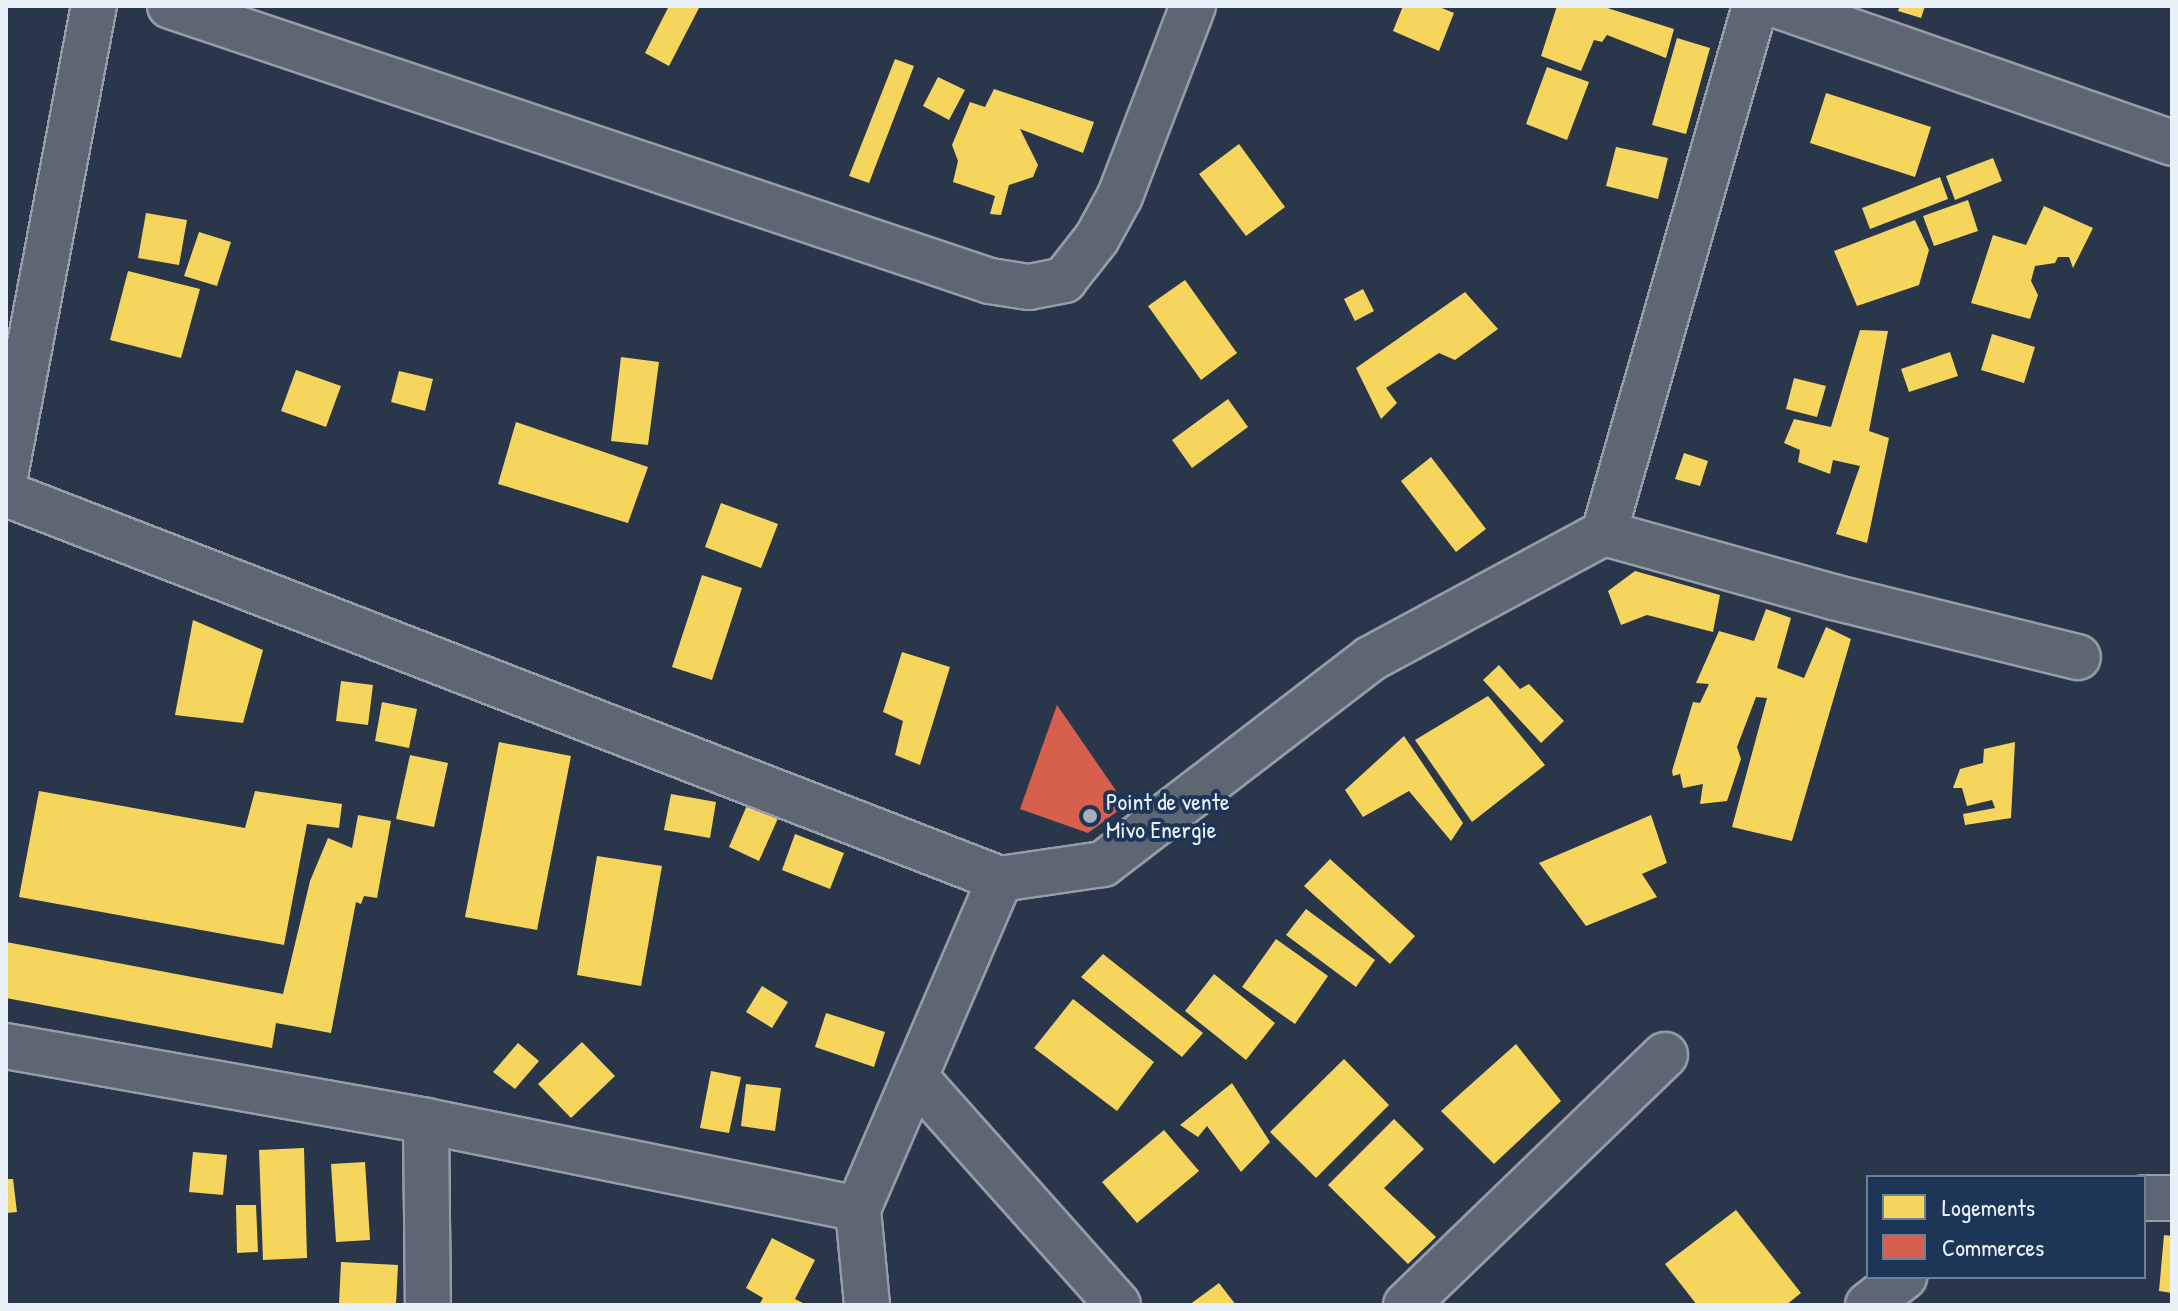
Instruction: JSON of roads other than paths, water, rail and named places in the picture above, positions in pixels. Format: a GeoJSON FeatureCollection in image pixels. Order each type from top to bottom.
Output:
{"type":"FeatureCollection","features":[{"type":"Feature","properties":{"kind":"street"},"geometry":{"type":"LineString","coordinates":[[6,471],[94,6]]}},
{"type":"Feature","properties":{"kind":"street"},"geometry":{"type":"LineString","coordinates":[[170,6],[990,281],[1029,287],[1064,280],[1097,238],[1120,196],[1193,6]]}},
{"type":"Feature","properties":{"kind":"street"},"geometry":{"type":"LineString","coordinates":[[1604,533],[1755,6]]}},
{"type":"Feature","properties":{"kind":"street"},"geometry":{"type":"LineString","coordinates":[[1779,6],[2172,143]]}},
{"type":"Feature","properties":{"kind":"street"},"geometry":{"type":"LineString","coordinates":[[6,494],[1000,879],[1103,864],[1370,659],[1604,533],[1833,597],[2078,657]]}},
{"type":"Feature","properties":{"kind":"street"},"geometry":{"type":"LineString","coordinates":[[867,1305],[858,1209],[1000,879]]}},
{"type":"Feature","properties":{"kind":"street"},"geometry":{"type":"LineString","coordinates":[[6,1046],[426,1121],[858,1209]]}},
{"type":"Feature","properties":{"kind":"street"},"geometry":{"type":"LineString","coordinates":[[1406,1305],[1665,1055]]}},
{"type":"Feature","properties":{"kind":"street"},"geometry":{"type":"LineString","coordinates":[[915,1077],[1118,1305]]}},
{"type":"Feature","properties":{"kind":"street"},"geometry":{"type":"LineString","coordinates":[[426,1121],[428,1305]]}},
{"type":"Feature","properties":{"kind":"street"},"geometry":{"type":"LineString","coordinates":[[2146,1198],[2172,1198]]}},
{"type":"Feature","properties":{"kind":"street"},"geometry":{"type":"LineString","coordinates":[[1868,1305],[1901,1279]]}},
{"type":"Feature","properties":{"kind":"place","name":"Point de vente Mivo Energie"},"geometry":{"type":"Point","coordinates":[1090,816]}}]}
